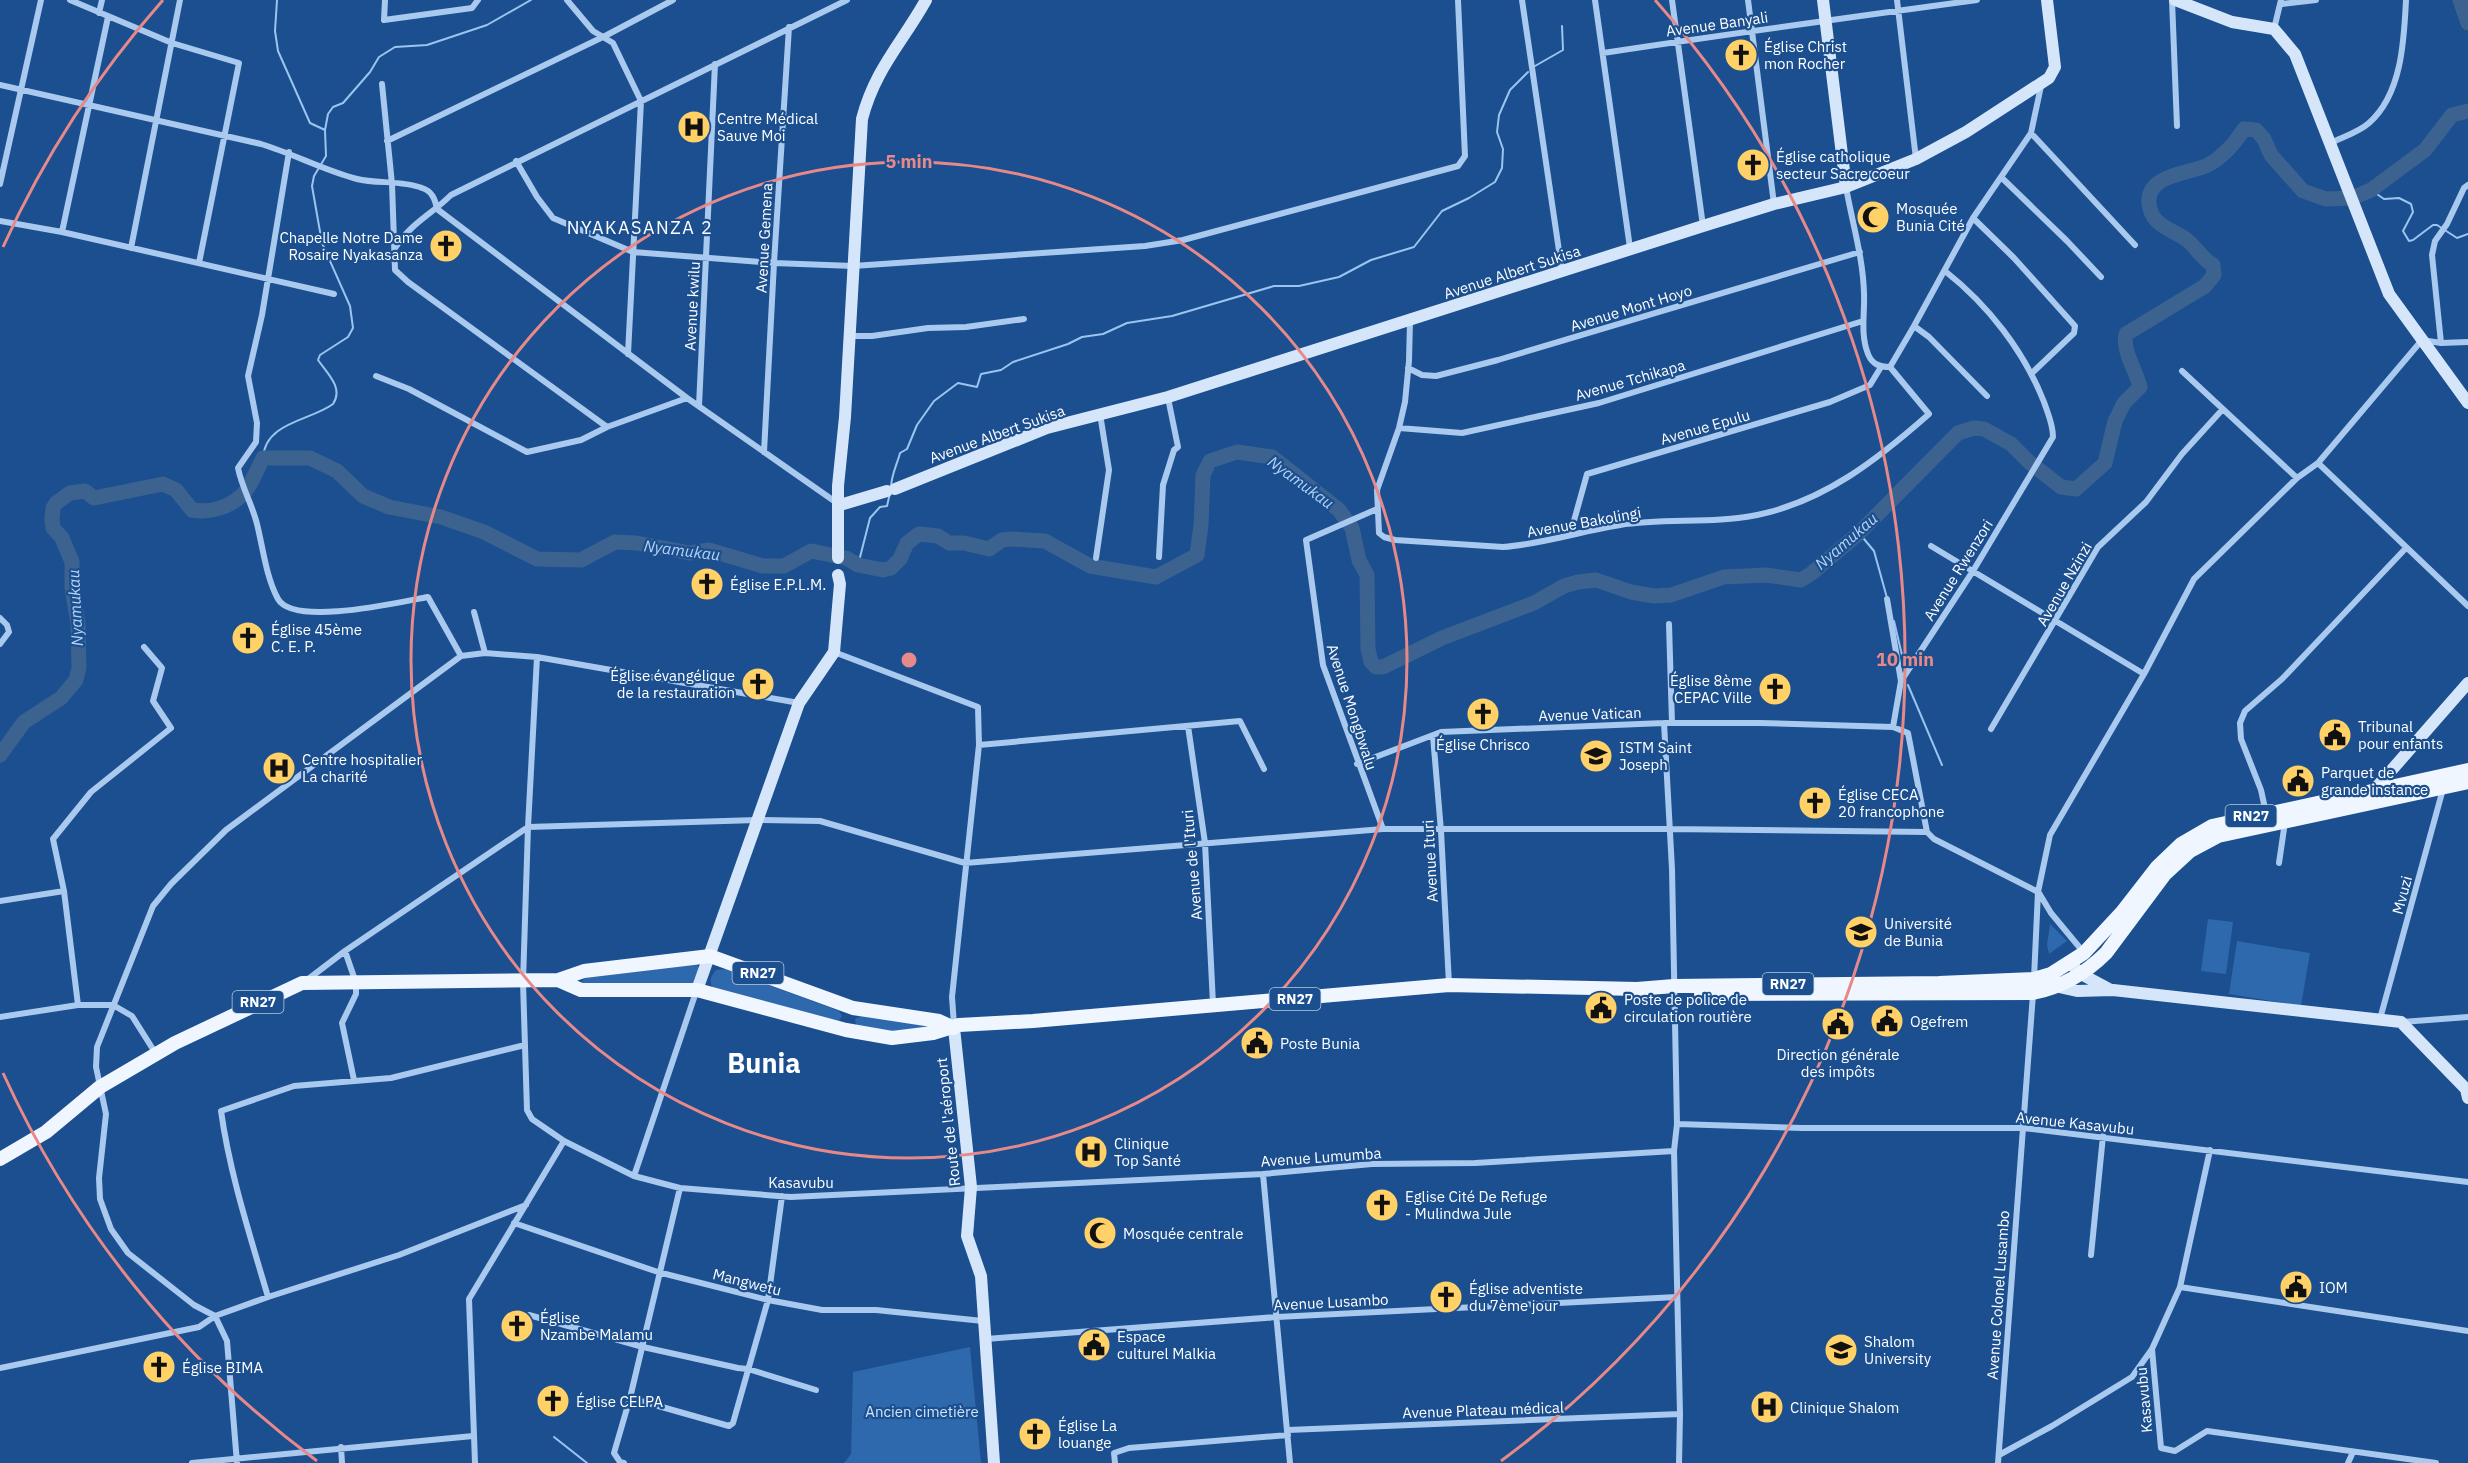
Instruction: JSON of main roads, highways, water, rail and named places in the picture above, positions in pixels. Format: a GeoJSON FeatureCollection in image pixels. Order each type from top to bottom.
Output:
{"type":"FeatureCollection","features":[{"type":"Feature","properties":{"kind":"main road","name":"RN27"},"geometry":{"type":"LineString","coordinates":[[2034,986],[2084,953],[2122,912],[2157,867],[2181,844],[2212,826],[2266,813],[2444,781],[2468,770]]}},
{"type":"Feature","properties":{"kind":"main road","name":"RN27"},"geometry":{"type":"LineString","coordinates":[[2444,781],[2468,782]]}},
{"type":"Feature","properties":{"kind":"main road","name":"RN27"},"geometry":{"type":"LineString","coordinates":[[558,980],[581,990],[697,990],[846,1030],[892,1038],[933,1034],[959,1025],[1314,998],[1449,985],[1674,990],[2058,987],[2095,964],[2133,919],[2165,874],[2190,851],[2218,836],[2376,795]]}},
{"type":"Feature","properties":{"kind":"main road","name":"RN27"},"geometry":{"type":"LineString","coordinates":[[0,1159],[46,1132],[100,1087],[156,1054],[302,983],[558,980],[584,971],[710,956],[853,1008],[939,1021],[954,1028]]}},
{"type":"Feature","properties":{"kind":"main road"},"geometry":{"type":"LineString","coordinates":[[846,1030],[853,1008]]}},
{"type":"Feature","properties":{"kind":"waterway"},"geometry":{"type":"LineString","coordinates":[[277,0],[275,31],[278,51],[310,123],[325,130]]}},
{"type":"Feature","properties":{"kind":"waterway"},"geometry":{"type":"LineString","coordinates":[[263,458],[266,446],[280,430],[333,404],[337,392],[335,386],[330,375],[318,360],[320,355],[348,337],[353,328],[350,306],[322,243],[312,186],[314,176],[326,156],[325,130],[328,114],[333,107],[343,103],[370,72],[379,57],[395,47],[427,45],[487,25],[531,0]]}},
{"type":"Feature","properties":{"kind":"waterway","name":"Nyamukau"},"geometry":{"type":"LineString","coordinates":[[2460,0],[2468,23]]}},
{"type":"Feature","properties":{"kind":"waterway"},"geometry":{"type":"LineString","coordinates":[[1535,66],[1563,50],[1562,26]]}},
{"type":"Feature","properties":{"kind":"waterway"},"geometry":{"type":"LineString","coordinates":[[891,488],[900,453],[907,449],[917,425],[934,401],[958,383],[977,387],[981,374],[1001,370],[1013,362],[1068,344],[1082,337],[1103,334],[1127,323],[1172,316],[1274,286],[1299,286],[1339,277],[1371,260],[1414,247],[1442,211],[1495,182],[1502,168],[1503,149],[1497,132],[1499,115],[1510,90],[1528,72]]}},
{"type":"Feature","properties":{"kind":"waterway","name":"Nyamukau"},"geometry":{"type":"LineString","coordinates":[[0,755],[24,722],[61,698],[76,680],[79,668],[78,624],[72,587],[72,562],[62,538],[53,528],[53,508],[56,503],[70,493],[85,491],[94,498],[163,484],[176,490],[192,510],[212,510],[230,504],[244,493],[263,458],[310,458],[337,471],[363,496],[389,507],[441,517],[484,532],[537,559],[581,560],[615,542],[636,543],[690,553],[709,550],[763,566],[784,566],[811,551],[846,558],[858,565],[883,570],[891,568],[900,559],[907,543],[919,534],[938,536],[949,543],[964,543],[989,549],[1002,540],[1045,541],[1090,566],[1156,577],[1197,555],[1203,475],[1210,461],[1237,452],[1272,457],[1339,510],[1352,528],[1359,560],[1367,575],[1368,649],[1371,662],[1376,667],[1383,667],[1442,638],[1534,603],[1564,586],[1578,582],[1596,580],[1631,592],[1654,596],[1671,595],[1724,577],[1766,575],[1801,580],[1859,533],[1958,433],[1974,428],[1984,429],[2011,444],[2029,462],[2061,487],[2076,489],[2105,463],[2115,421],[2124,403],[2140,387],[2126,347],[2126,334],[2205,286],[2214,275],[2213,265],[2187,240],[2163,226],[2152,215],[2149,204],[2150,194],[2161,181],[2208,165],[2219,158],[2244,129],[2256,130],[2264,139],[2271,155],[2303,191],[2326,199],[2352,198],[2371,190],[2425,150],[2452,115],[2468,111]]}},
{"type":"Feature","properties":{"kind":"waterway"},"geometry":{"type":"LineString","coordinates":[[2371,190],[2384,199],[2399,198],[2411,204],[2413,212],[2403,231],[2409,241],[2433,225],[2437,225],[2457,238],[2468,234]]}},
{"type":"Feature","properties":{"kind":"waterway"},"geometry":{"type":"LineString","coordinates":[[858,565],[870,518],[880,507],[887,506],[890,493]]}},
{"type":"Feature","properties":{"kind":"waterway"},"geometry":{"type":"LineString","coordinates":[[1859,533],[1874,551],[1887,598]]}},
{"type":"Feature","properties":{"kind":"waterway"},"geometry":{"type":"LineString","coordinates":[[1894,621],[1905,668]]}},
{"type":"Feature","properties":{"kind":"waterway"},"geometry":{"type":"LineString","coordinates":[[1908,685],[1942,765]]}},
{"type":"Feature","properties":{"kind":"waterway"},"geometry":{"type":"LineString","coordinates":[[554,1437],[587,1463]]}},
{"type":"Feature","properties":{"kind":"place","name":"Église Christ mon Rocher"},"geometry":{"type":"Point","coordinates":[1741,55]}},
{"type":"Feature","properties":{"kind":"place","name":"Centre Médical Sauve Moi"},"geometry":{"type":"Point","coordinates":[694,127]}},
{"type":"Feature","properties":{"kind":"place","name":"Église catholique secteur Sacre coeur"},"geometry":{"type":"Point","coordinates":[1753,165]}},
{"type":"Feature","properties":{"kind":"place","name":"Mosquée Bunia Cité"},"geometry":{"type":"Point","coordinates":[1873,217]}},
{"type":"Feature","properties":{"kind":"place","name":"Chapelle Notre Dame Rosaire Nyakasanza"},"geometry":{"type":"Point","coordinates":[446,246]}},
{"type":"Feature","properties":{"kind":"place","name":"Église E.P.L.M."},"geometry":{"type":"Point","coordinates":[707,584]}},
{"type":"Feature","properties":{"kind":"place","name":"Église 45ème C. E. P."},"geometry":{"type":"Point","coordinates":[248,638]}},
{"type":"Feature","properties":{"kind":"place","name":"Église évangélique de la restauration"},"geometry":{"type":"Point","coordinates":[758,684]}},
{"type":"Feature","properties":{"kind":"place","name":"Église 8ème CEPAC Ville"},"geometry":{"type":"Point","coordinates":[1775,689]}},
{"type":"Feature","properties":{"kind":"place","name":"Église Chrisco"},"geometry":{"type":"Point","coordinates":[1483,714]}},
{"type":"Feature","properties":{"kind":"place","name":"Tribunal pour enfants"},"geometry":{"type":"Point","coordinates":[2335,735]}},
{"type":"Feature","properties":{"kind":"place","name":"ISTM Saint Joseph"},"geometry":{"type":"Point","coordinates":[1596,756]}},
{"type":"Feature","properties":{"kind":"place","name":"Centre hospitalier La charité"},"geometry":{"type":"Point","coordinates":[279,768]}},
{"type":"Feature","properties":{"kind":"place","name":"Parquet de grande instance"},"geometry":{"type":"Point","coordinates":[2298,781]}},
{"type":"Feature","properties":{"kind":"place","name":"Église CECA 20 francophone"},"geometry":{"type":"Point","coordinates":[1815,803]}},
{"type":"Feature","properties":{"kind":"place","name":"Université de Bunia"},"geometry":{"type":"Point","coordinates":[1861,932]}},
{"type":"Feature","properties":{"kind":"place","name":"Poste de police de circulation routière"},"geometry":{"type":"Point","coordinates":[1601,1008]}},
{"type":"Feature","properties":{"kind":"place","name":"Ogefrem"},"geometry":{"type":"Point","coordinates":[1887,1021]}},
{"type":"Feature","properties":{"kind":"place","name":"Direction générale des impôts"},"geometry":{"type":"Point","coordinates":[1838,1024]}},
{"type":"Feature","properties":{"kind":"place","name":"Poste Bunia"},"geometry":{"type":"Point","coordinates":[1257,1043]}},
{"type":"Feature","properties":{"kind":"place","name":"Clinique Top Santé"},"geometry":{"type":"Point","coordinates":[1091,1152]}},
{"type":"Feature","properties":{"kind":"place","name":"Eglise Cité De Refuge - Mulindwa Jule"},"geometry":{"type":"Point","coordinates":[1382,1205]}},
{"type":"Feature","properties":{"kind":"place","name":"Mosquée centrale"},"geometry":{"type":"Point","coordinates":[1100,1233]}},
{"type":"Feature","properties":{"kind":"place","name":"IOM"},"geometry":{"type":"Point","coordinates":[2296,1287]}},
{"type":"Feature","properties":{"kind":"place","name":"Église adventiste du 7ème jour"},"geometry":{"type":"Point","coordinates":[1446,1297]}},
{"type":"Feature","properties":{"kind":"place","name":"Église Nzambe Malamu"},"geometry":{"type":"Point","coordinates":[517,1326]}},
{"type":"Feature","properties":{"kind":"place","name":"Espace culturel Malkia"},"geometry":{"type":"Point","coordinates":[1094,1345]}},
{"type":"Feature","properties":{"kind":"place","name":"Shalom University"},"geometry":{"type":"Point","coordinates":[1841,1350]}},
{"type":"Feature","properties":{"kind":"place","name":"Église BIMA"},"geometry":{"type":"Point","coordinates":[159,1367]}},
{"type":"Feature","properties":{"kind":"place","name":"Église CELPA"},"geometry":{"type":"Point","coordinates":[553,1401]}},
{"type":"Feature","properties":{"kind":"place","name":"Clinique Shalom"},"geometry":{"type":"Point","coordinates":[1767,1407]}},
{"type":"Feature","properties":{"kind":"place","name":"Église La louange"},"geometry":{"type":"Point","coordinates":[1035,1434]}},
{"type":"Feature","properties":{"kind":"district","name":"NYAKASANZA 2"},"geometry":{"type":"Point","coordinates":[640,227]}},
{"type":"Feature","properties":{"kind":"district","name":"Bunia"},"geometry":{"type":"Point","coordinates":[764,1062]}},
{"type":"Feature","properties":{"kind":"park label","name":"Ancien cimetière"},"geometry":{"type":"Point","coordinates":[922,1411]}}]}
